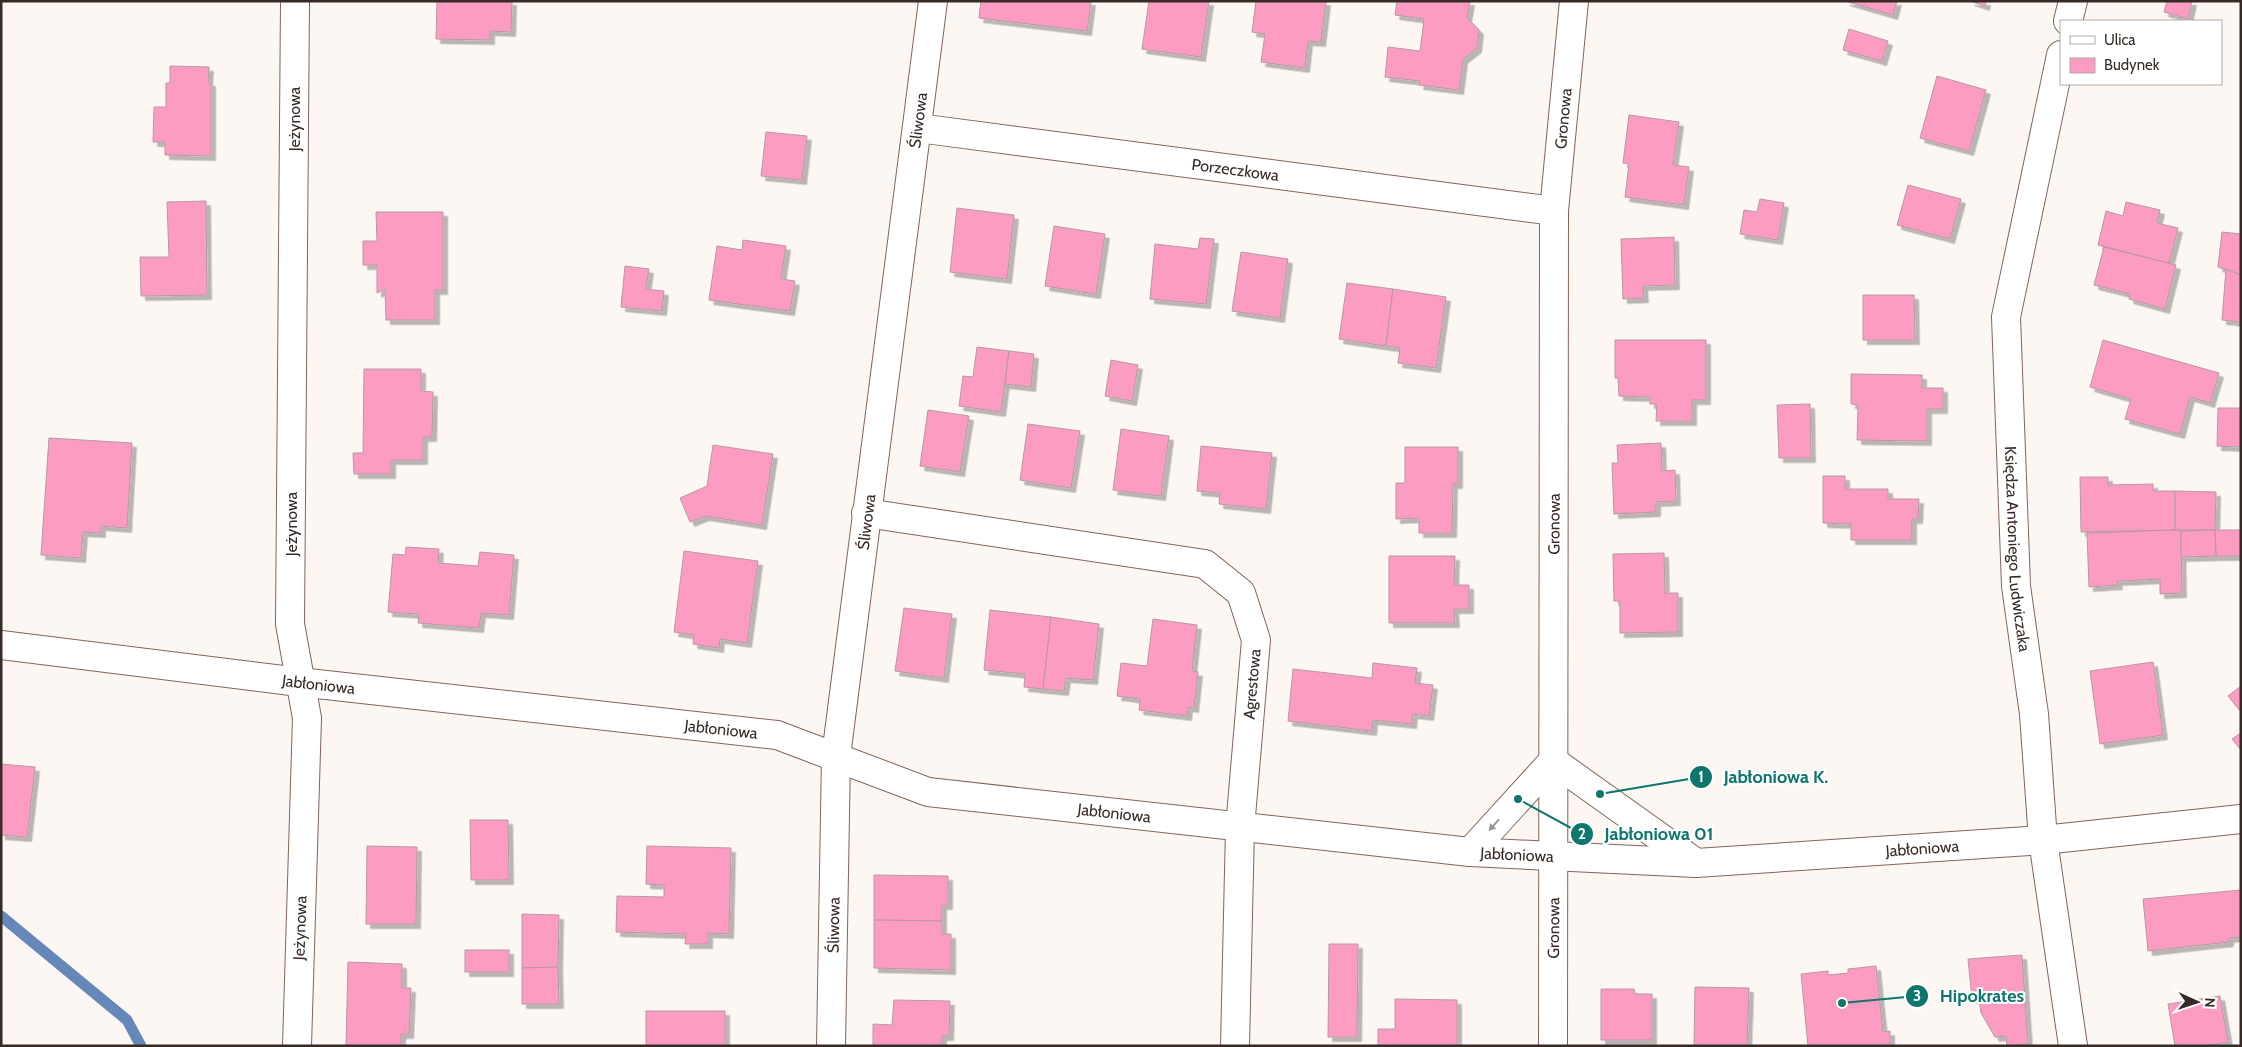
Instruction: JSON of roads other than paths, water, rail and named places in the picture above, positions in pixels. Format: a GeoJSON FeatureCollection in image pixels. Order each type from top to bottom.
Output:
{"type":"FeatureCollection","features":[{"type":"Feature","properties":{"kind":"street","name":"Jeżynowa"},"geometry":{"type":"LineString","coordinates":[[295,1],[290,624],[307,718],[296,1046]]}},
{"type":"Feature","properties":{"kind":"street","name":"Śliwowa"},"geometry":{"type":"LineString","coordinates":[[831,1046],[836,756],[866,513],[934,1]]}},
{"type":"Feature","properties":{"kind":"street","name":"Gronowa"},"geometry":{"type":"LineString","coordinates":[[1553,1046],[1554,211],[1574,1]]}},
{"type":"Feature","properties":{"kind":"street"},"geometry":{"type":"LineString","coordinates":[[2068,20],[2073,1]]}},
{"type":"Feature","properties":{"kind":"street","name":"Księdza Antoniego Ludwiczaka"},"geometry":{"type":"LineString","coordinates":[[2060,60],[2006,317],[2016,586],[2034,714],[2043,840],[2073,1046]]}},
{"type":"Feature","properties":{"kind":"street","name":"Porzeczkowa"},"geometry":{"type":"LineString","coordinates":[[918,128],[1554,211]]}},
{"type":"Feature","properties":{"kind":"street","name":"Agrestowa"},"geometry":{"type":"LineString","coordinates":[[866,513],[1205,564],[1241,593],[1256,640],[1240,828],[1235,1046]]}},
{"type":"Feature","properties":{"kind":"street","name":"Jabłoniowa"},"geometry":{"type":"LineString","coordinates":[[1,645],[299,682],[777,735],[928,792],[1470,852],[1554,854],[1696,862],[2043,840],[2241,819]]}},
{"type":"Feature","properties":{"kind":"street"},"geometry":{"type":"LineString","coordinates":[[1470,852],[1553,760],[1696,862]]}},
{"type":"Feature","properties":{"kind":"waterway"},"geometry":{"type":"LineString","coordinates":[[1,916],[127,1020],[141,1046]]}},
{"type":"Feature","properties":{"kind":"place","name":"Jabłoniowa K."},"geometry":{"type":"Point","coordinates":[1600,794]}},
{"type":"Feature","properties":{"kind":"place","name":"Jabłoniowa 01"},"geometry":{"type":"Point","coordinates":[1518,799]}},
{"type":"Feature","properties":{"kind":"place","name":"Hipokrates"},"geometry":{"type":"Point","coordinates":[1842,1003]}}]}
